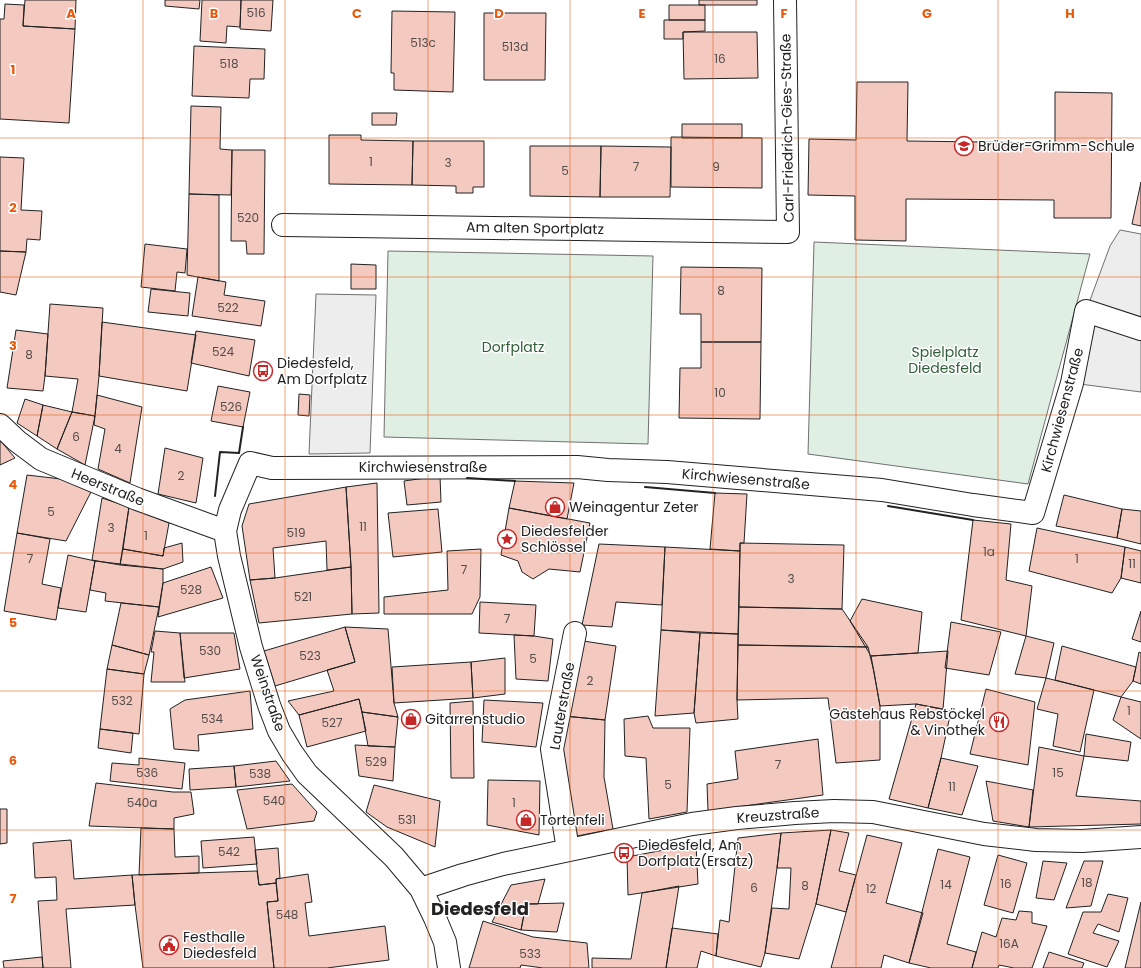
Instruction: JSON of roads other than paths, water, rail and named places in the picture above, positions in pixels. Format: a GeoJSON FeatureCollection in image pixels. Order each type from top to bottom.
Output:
{"type":"FeatureCollection","features":[{"type":"Feature","properties":{"kind":"street","name":"Carl-Friedrich-Gies-Straße"},"geometry":{"type":"LineString","coordinates":[[785,0],[788,232]]}},
{"type":"Feature","properties":{"kind":"street","name":"Am alten Sportplatz"},"geometry":{"type":"LineString","coordinates":[[283,225],[788,232]]}},
{"type":"Feature","properties":{"kind":"street","name":"Kirchwiesenstraße"},"geometry":{"type":"LineString","coordinates":[[250,463],[272,468],[577,468],[667,472],[882,490],[1033,513],[1072,383],[1086,312],[1141,329]]}},
{"type":"Feature","properties":{"kind":"street","name":"Heerstraße"},"geometry":{"type":"LineString","coordinates":[[0,425],[17,441],[41,459],[137,499],[225,531]]}},
{"type":"Feature","properties":{"kind":"street","name":"Weinstraße"},"geometry":{"type":"LineString","coordinates":[[250,463],[230,510],[225,531],[232,571],[251,647],[269,705],[280,731],[292,753],[307,774],[394,857],[421,889],[445,942],[444,967]]}},
{"type":"Feature","properties":{"kind":"street","name":"Lauterstraße"},"geometry":{"type":"LineString","coordinates":[[568,850],[552,749],[575,633]]}},
{"type":"Feature","properties":{"kind":"street","name":"Kreuzstraße"},"geometry":{"type":"LineString","coordinates":[[421,889],[503,864],[692,824],[795,813],[834,811],[873,812],[984,834],[1036,840],[1082,841],[1141,837]]}},
{"type":"Feature","properties":{"kind":"place","name":"Brüder-Grimm-Schule"},"geometry":{"type":"Point","coordinates":[964,146]}},
{"type":"Feature","properties":{"kind":"place","name":"Diedesfeld, Am Dorfplatz"},"geometry":{"type":"Point","coordinates":[263,371]}},
{"type":"Feature","properties":{"kind":"place","name":"Weinagentur Zeter"},"geometry":{"type":"Point","coordinates":[555,507]}},
{"type":"Feature","properties":{"kind":"place","name":"Diedesfelder Schlössel"},"geometry":{"type":"Point","coordinates":[507,539]}},
{"type":"Feature","properties":{"kind":"place","name":"Gitarrenstudio"},"geometry":{"type":"Point","coordinates":[411,719]}},
{"type":"Feature","properties":{"kind":"place","name":"Gästehaus Rebstöckel & Vinothek"},"geometry":{"type":"Point","coordinates":[999,722]}},
{"type":"Feature","properties":{"kind":"place","name":"Tortenfeli"},"geometry":{"type":"Point","coordinates":[526,820]}},
{"type":"Feature","properties":{"kind":"place","name":"Diedesfeld, Am Dorfplatz(Ersatz)"},"geometry":{"type":"Point","coordinates":[624,853]}},
{"type":"Feature","properties":{"kind":"place","name":"Festhalle Diedesfeld"},"geometry":{"type":"Point","coordinates":[169,945]}},
{"type":"Feature","properties":{"kind":"district","name":"Diedesfeld"},"geometry":{"type":"Point","coordinates":[480,909]}},
{"type":"Feature","properties":{"kind":"park label","name":"Dorfplatz"},"geometry":{"type":"Point","coordinates":[513,347]}},
{"type":"Feature","properties":{"kind":"park label","name":"Spielplatz Diedesfeld"},"geometry":{"type":"Point","coordinates":[945,360]}}]}
